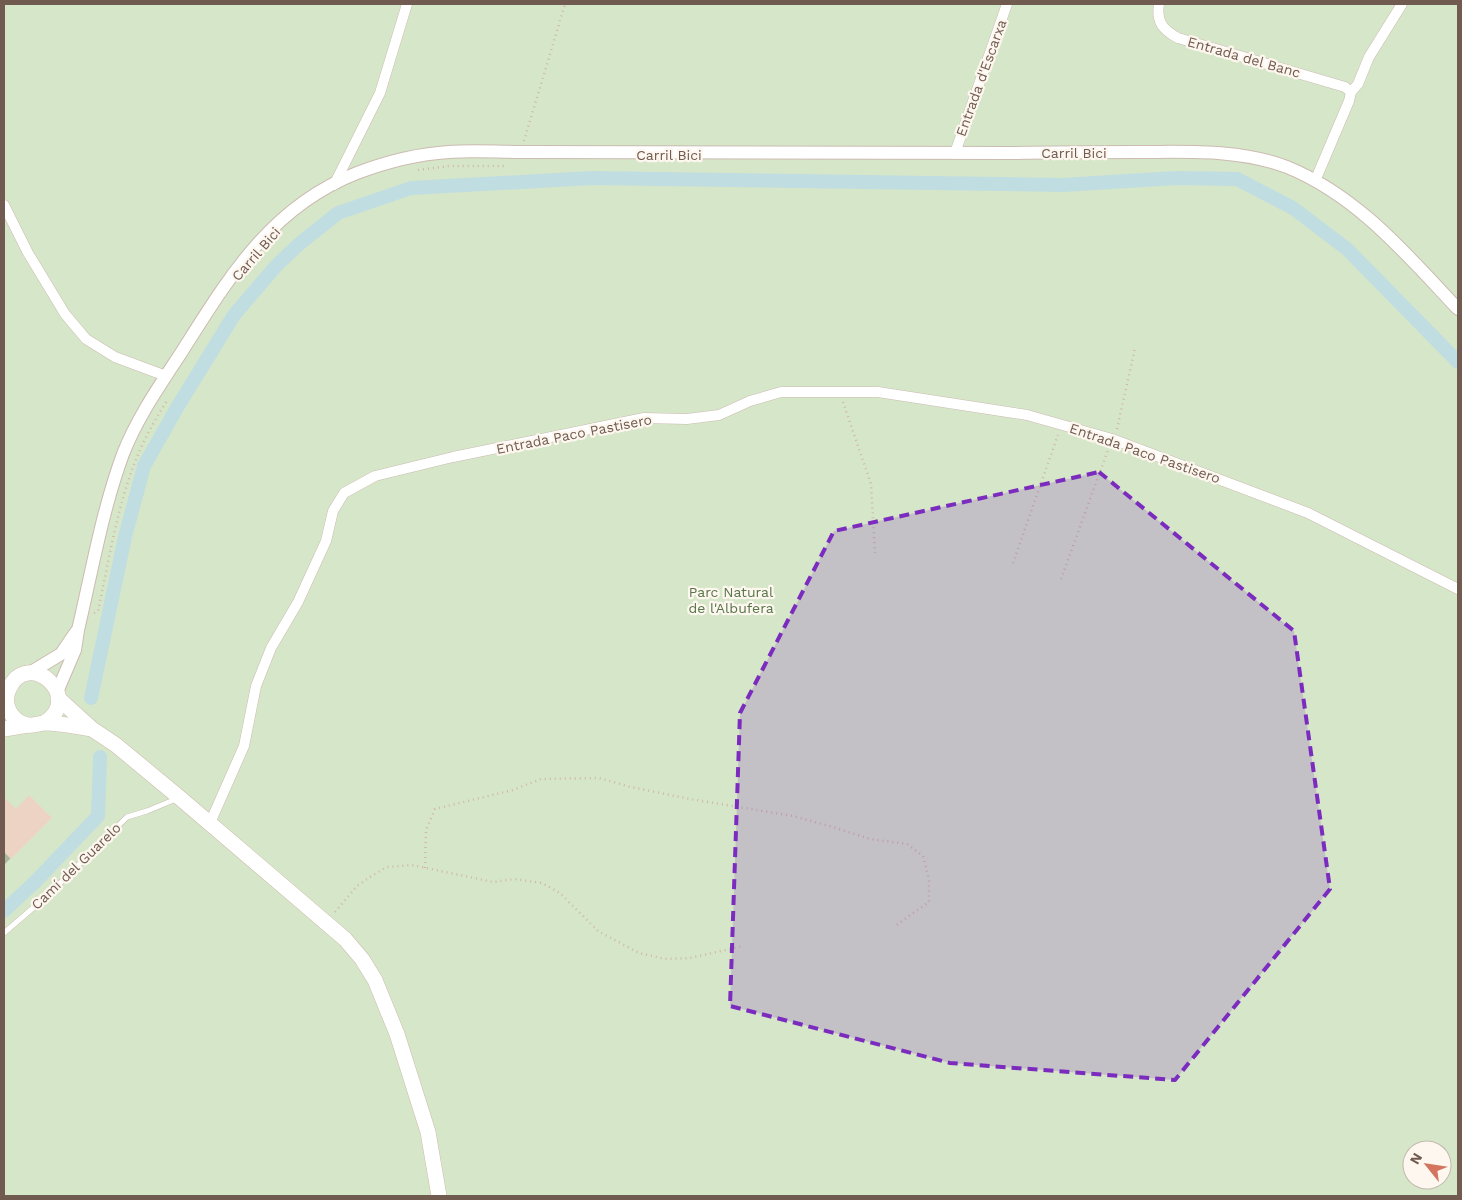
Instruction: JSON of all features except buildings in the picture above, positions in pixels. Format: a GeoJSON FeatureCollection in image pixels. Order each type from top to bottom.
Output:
{"type":"FeatureCollection","features":[{"type":"Feature","properties":{"kind":"main road"},"geometry":{"type":"LineString","coordinates":[[28,725],[17,721],[10,714],[5,695],[16,679],[28,674],[39,674],[54,684],[58,695],[92,729],[116,745],[180,798],[345,939],[362,959],[375,980],[397,1034],[428,1132],[439,1196]]}},
{"type":"Feature","properties":{"kind":"main road"},"geometry":{"type":"LineString","coordinates":[[44,723],[55,712],[58,695]]}},
{"type":"Feature","properties":{"kind":"main road"},"geometry":{"type":"LineString","coordinates":[[4,730],[44,723],[92,729]]}},
{"type":"Feature","properties":{"kind":"street"},"geometry":{"type":"LineString","coordinates":[[334,185],[380,93],[407,4]]}},
{"type":"Feature","properties":{"kind":"street","name":"Entrada d'Escarxa"},"geometry":{"type":"LineString","coordinates":[[954,153],[1008,4]]}},
{"type":"Feature","properties":{"kind":"street","name":"Entrada del Banc"},"geometry":{"type":"LineString","coordinates":[[1159,4],[1158,10],[1161,25],[1167,32],[1178,38],[1345,87],[1351,92]]}},
{"type":"Feature","properties":{"kind":"street"},"geometry":{"type":"LineString","coordinates":[[1315,181],[1349,101],[1351,92],[1358,84],[1369,57],[1402,4]]}},
{"type":"Feature","properties":{"kind":"street"},"geometry":{"type":"LineString","coordinates":[[58,695],[75,650],[79,624],[106,509],[124,454],[143,415],[166,376],[223,288],[252,248],[278,223],[320,191],[357,173],[406,158],[449,152],[1201,152],[1257,157],[1288,168],[1315,181],[1357,208],[1383,231],[1458,309]]}},
{"type":"Feature","properties":{"kind":"street"},"geometry":{"type":"LineString","coordinates":[[4,205],[28,253],[64,314],[86,339],[115,358],[166,376]]}},
{"type":"Feature","properties":{"kind":"street","name":"Entrada Paco Pastisero"},"geometry":{"type":"LineString","coordinates":[[210,823],[244,746],[256,686],[271,648],[302,594],[326,541],[333,511],[344,493],[375,476],[453,457],[644,418],[687,419],[719,415],[750,401],[781,392],[878,392],[1027,415],[1062,424],[1113,439],[1308,513],[1458,589]]}},
{"type":"Feature","properties":{"kind":"street"},"geometry":{"type":"LineString","coordinates":[[28,674],[61,654],[79,624]]}},
{"type":"Feature","properties":{"kind":"lane","name":"Camí del Guarelo"},"geometry":{"type":"LineString","coordinates":[[4,933],[48,896],[127,816],[147,811],[180,798]]}},
{"type":"Feature","properties":{"kind":"path"},"geometry":{"type":"LineString","coordinates":[[521,152],[565,4]]}},
{"type":"Feature","properties":{"kind":"path"},"geometry":{"type":"LineString","coordinates":[[416,170],[450,166],[507,166]]}},
{"type":"Feature","properties":{"kind":"path"},"geometry":{"type":"LineString","coordinates":[[1062,579],[1113,439],[1135,348]]}},
{"type":"Feature","properties":{"kind":"path"},"geometry":{"type":"LineString","coordinates":[[839,391],[871,484],[875,553]]}},
{"type":"Feature","properties":{"kind":"path"},"geometry":{"type":"LineString","coordinates":[[79,624],[98,611],[120,511],[137,458],[168,398]]}},
{"type":"Feature","properties":{"kind":"path"},"geometry":{"type":"LineString","coordinates":[[1014,563],[1062,424]]}},
{"type":"Feature","properties":{"kind":"path"},"geometry":{"type":"LineString","coordinates":[[425,868],[426,830],[436,809],[513,790],[541,779],[599,778],[631,787],[690,799],[793,816],[870,839],[907,844],[923,856],[929,879],[929,902],[894,926]]}},
{"type":"Feature","properties":{"kind":"path"},"geometry":{"type":"LineString","coordinates":[[327,923],[356,886],[387,867],[412,865],[493,882],[514,879],[542,883],[560,893],[598,931],[640,953],[665,958],[690,958],[743,946]]}},
{"type":"Feature","properties":{"kind":"highlighted area"},"geometry":{"type":"Polygon","coordinates":[[[1099,472],[1294,631],[1330,889],[1175,1080],[950,1063],[730,1006],[740,713],[834,531],[1099,472]]]}},
{"type":"Feature","properties":{"kind":"green space","name":"Parc Natural de l'Albufera"},"geometry":{"type":"Polygon","coordinates":[[[4,4],[1458,4],[1458,1196],[4,1196],[4,4]]]}},
{"type":"Feature","properties":{"kind":"waterway"},"geometry":{"type":"LineString","coordinates":[[91,698],[125,537],[144,466],[178,406],[234,315],[276,266],[298,245],[338,213],[411,188],[592,178],[1063,185],[1176,178],[1237,179],[1293,208],[1347,249],[1458,362]]}},
{"type":"Feature","properties":{"kind":"waterway"},"geometry":{"type":"LineString","coordinates":[[4,911],[36,881],[98,816],[100,757]]}}]}
